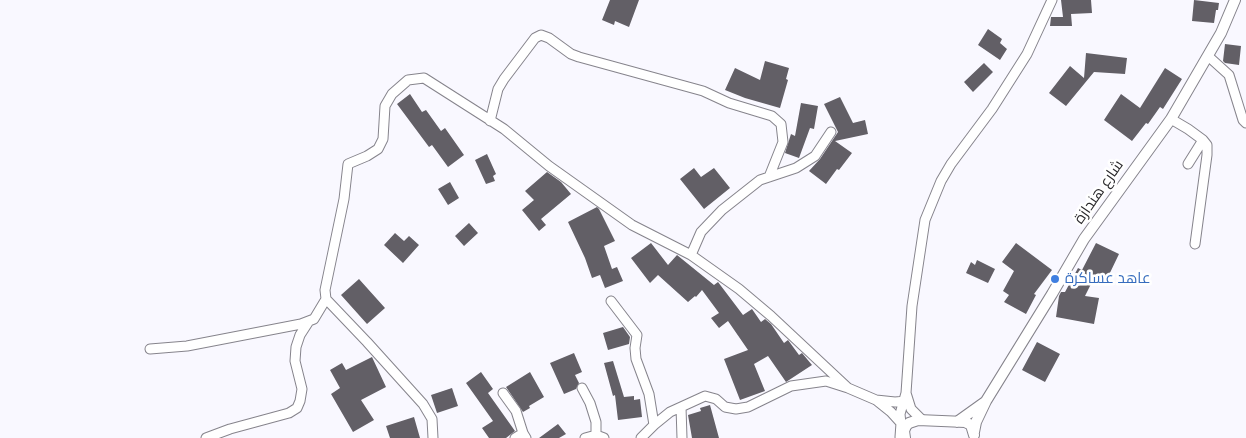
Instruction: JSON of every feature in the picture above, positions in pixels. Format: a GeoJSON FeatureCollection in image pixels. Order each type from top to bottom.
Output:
{"type":"FeatureCollection","features":[{"type":"Feature","properties":{"kind":"street"},"geometry":{"type":"LineString","coordinates":[[903,437],[900,414],[906,399],[912,306],[925,220],[941,181],[951,164],[992,109],[1026,54],[1052,0]]}},
{"type":"Feature","properties":{"kind":"street","name":"شارع هندازة"},"geometry":{"type":"LineString","coordinates":[[974,436],[976,422],[986,401],[1084,239],[1171,119],[1208,56],[1235,0]]}},
{"type":"Feature","properties":{"kind":"street"},"geometry":{"type":"LineString","coordinates":[[490,121],[498,89],[504,78],[536,38],[541,35],[579,57],[703,91],[728,103],[772,116],[780,124],[783,142],[769,177]]}},
{"type":"Feature","properties":{"kind":"street"},"geometry":{"type":"LineString","coordinates":[[1208,56],[1229,75],[1243,120],[1246,123]]}},
{"type":"Feature","properties":{"kind":"street"},"geometry":{"type":"LineString","coordinates":[[150,349],[187,346],[309,321],[314,318],[319,313],[326,299],[325,290],[342,208],[348,164],[378,149],[383,139],[385,106],[392,94],[408,80],[424,78],[510,134],[549,166],[632,224],[691,255],[746,294],[848,388]]}},
{"type":"Feature","properties":{"kind":"street"},"geometry":{"type":"LineString","coordinates":[[1171,119],[1203,140],[1207,145],[1195,244]]}},
{"type":"Feature","properties":{"kind":"street"},"geometry":{"type":"LineString","coordinates":[[691,255],[701,232],[712,220],[754,186],[769,177],[796,168],[815,156],[831,132]]}},
{"type":"Feature","properties":{"kind":"street"},"geometry":{"type":"LineString","coordinates":[[1188,164],[1203,140]]}},
{"type":"Feature","properties":{"kind":"street"},"geometry":{"type":"LineString","coordinates":[[326,299],[423,404],[432,419],[433,438]]}},
{"type":"Feature","properties":{"kind":"street"},"geometry":{"type":"LineString","coordinates":[[611,300],[637,336],[636,359],[649,394],[654,424]]}},
{"type":"Feature","properties":{"kind":"street"},"geometry":{"type":"LineString","coordinates":[[206,438],[230,429],[289,413],[297,408],[302,389],[295,361],[296,347],[309,321]]}},
{"type":"Feature","properties":{"kind":"street"},"geometry":{"type":"LineString","coordinates":[[641,438],[654,424],[670,412],[705,396],[716,399],[725,407],[736,409],[748,407],[791,386],[826,381],[876,400],[901,423]]}},
{"type":"Feature","properties":{"kind":"street"},"geometry":{"type":"LineString","coordinates":[[582,388],[592,409],[600,436],[585,438]]}},
{"type":"Feature","properties":{"kind":"street"},"geometry":{"type":"LineString","coordinates":[[503,393],[516,412],[521,436]]}},
{"type":"Feature","properties":{"kind":"street"},"geometry":{"type":"LineString","coordinates":[[876,400],[895,402],[906,399]]}},
{"type":"Feature","properties":{"kind":"street"},"geometry":{"type":"LineString","coordinates":[[906,399],[916,415],[922,420]]}},
{"type":"Feature","properties":{"kind":"street","name":"شارع هندازة"},"geometry":{"type":"LineString","coordinates":[[958,422],[986,401]]}},
{"type":"Feature","properties":{"kind":"street"},"geometry":{"type":"LineString","coordinates":[[681,407],[682,438]]}},
{"type":"Feature","properties":{"kind":"street"},"geometry":{"type":"LineString","coordinates":[[903,437],[904,431],[913,420],[968,423],[973,428],[974,436]]}},
{"type":"Feature","properties":{"kind":"building"},"geometry":{"type":"Polygon","coordinates":[[[610,0],[639,0],[629,27],[615,21],[614,25],[602,20],[610,0]]]}},
{"type":"Feature","properties":{"kind":"building"},"geometry":{"type":"Polygon","coordinates":[[[1061,0],[1091,0],[1092,13],[1071,14],[1072,26],[1050,26],[1051,17],[1063,17],[1061,0]]]}},
{"type":"Feature","properties":{"kind":"building"},"geometry":{"type":"Polygon","coordinates":[[[1194,0],[1219,3],[1214,23],[1192,21],[1194,0]]]}},
{"type":"Feature","properties":{"kind":"building"},"geometry":{"type":"Polygon","coordinates":[[[988,29],[1002,39],[1000,43],[1007,49],[1000,60],[978,45],[988,29]]]}},
{"type":"Feature","properties":{"kind":"building"},"geometry":{"type":"Polygon","coordinates":[[[1225,44],[1241,46],[1239,65],[1223,61],[1225,44]]]}},
{"type":"Feature","properties":{"kind":"building"},"geometry":{"type":"Polygon","coordinates":[[[1086,53],[1127,58],[1125,74],[1094,72],[1066,106],[1049,93],[1070,66],[1084,78],[1086,53]]]}},
{"type":"Feature","properties":{"kind":"building"},"geometry":{"type":"Polygon","coordinates":[[[765,61],[789,68],[786,79],[788,80],[780,108],[725,90],[735,68],[760,80],[765,61]]]}},
{"type":"Feature","properties":{"kind":"building"},"geometry":{"type":"Polygon","coordinates":[[[984,63],[993,72],[973,92],[964,82],[984,63]]]}},
{"type":"Feature","properties":{"kind":"building"},"geometry":{"type":"Polygon","coordinates":[[[1165,68],[1182,79],[1163,109],[1160,107],[1148,124],[1146,123],[1132,141],[1104,120],[1121,94],[1140,108],[1165,68]]]}},
{"type":"Feature","properties":{"kind":"building"},"geometry":{"type":"Polygon","coordinates":[[[410,94],[422,112],[426,110],[441,131],[445,128],[464,155],[448,167],[432,145],[429,147],[397,104],[410,94]]]}},
{"type":"Feature","properties":{"kind":"building"},"geometry":{"type":"Polygon","coordinates":[[[840,97],[853,123],[865,120],[868,134],[835,141],[852,153],[826,184],[809,171],[820,159],[838,132],[824,104],[840,97]]]}},
{"type":"Feature","properties":{"kind":"building"},"geometry":{"type":"Polygon","coordinates":[[[801,103],[818,106],[814,129],[810,128],[799,158],[785,153],[791,134],[795,136],[801,103]]]}},
{"type":"Feature","properties":{"kind":"building"},"geometry":{"type":"Polygon","coordinates":[[[487,154],[496,174],[493,176],[495,181],[486,184],[475,160],[487,154]]]}},
{"type":"Feature","properties":{"kind":"building"},"geometry":{"type":"Polygon","coordinates":[[[694,168],[701,177],[714,168],[730,188],[704,209],[680,179],[694,168]]]}},
{"type":"Feature","properties":{"kind":"building"},"geometry":{"type":"Polygon","coordinates":[[[547,172],[561,182],[571,194],[541,219],[546,225],[539,231],[522,210],[534,200],[525,191],[547,172]]]}},
{"type":"Feature","properties":{"kind":"building"},"geometry":{"type":"Polygon","coordinates":[[[450,182],[459,198],[448,205],[438,189],[450,182]]]}},
{"type":"Feature","properties":{"kind":"building"},"geometry":{"type":"Polygon","coordinates":[[[597,207],[615,241],[604,246],[612,269],[617,267],[623,281],[605,288],[600,275],[592,278],[568,222],[597,207]]]}},
{"type":"Feature","properties":{"kind":"building"},"geometry":{"type":"Polygon","coordinates":[[[469,223],[478,233],[464,246],[455,236],[469,223]]]}},
{"type":"Feature","properties":{"kind":"building"},"geometry":{"type":"Polygon","coordinates":[[[395,233],[404,241],[409,236],[419,245],[403,263],[384,245],[395,233]]]}},
{"type":"Feature","properties":{"kind":"building"},"geometry":{"type":"Polygon","coordinates":[[[651,243],[668,265],[677,255],[714,285],[718,282],[743,315],[752,309],[761,322],[765,319],[771,324],[784,343],[788,340],[799,355],[802,353],[812,365],[786,382],[768,356],[754,364],[765,391],[740,400],[724,359],[748,350],[728,321],[719,328],[711,318],[719,313],[702,290],[688,302],[658,275],[650,283],[631,258],[651,243]]]}},
{"type":"Feature","properties":{"kind":"building"},"geometry":{"type":"Polygon","coordinates":[[[1016,243],[1052,270],[1034,294],[1036,295],[1026,314],[1004,302],[1009,295],[1003,291],[1014,271],[1002,262],[1016,243]]]}},
{"type":"Feature","properties":{"kind":"building"},"geometry":{"type":"Polygon","coordinates":[[[1096,243],[1119,254],[1107,279],[1096,274],[1085,296],[1099,298],[1094,324],[1056,317],[1061,292],[1065,292],[1078,268],[1082,270],[1096,243]]]}},
{"type":"Feature","properties":{"kind":"building"},"geometry":{"type":"Polygon","coordinates":[[[977,260],[995,269],[988,283],[966,273],[971,262],[975,265],[977,260]]]}},
{"type":"Feature","properties":{"kind":"building"},"geometry":{"type":"Polygon","coordinates":[[[359,279],[385,308],[367,324],[341,295],[359,279]]]}},
{"type":"Feature","properties":{"kind":"building"},"geometry":{"type":"Polygon","coordinates":[[[623,327],[630,337],[629,344],[608,350],[603,333],[623,327]]]}},
{"type":"Feature","properties":{"kind":"building"},"geometry":{"type":"Polygon","coordinates":[[[1037,342],[1060,354],[1045,382],[1022,370],[1037,342]]]}},
{"type":"Feature","properties":{"kind":"building"},"geometry":{"type":"Polygon","coordinates":[[[574,353],[582,372],[575,375],[579,383],[576,389],[564,394],[550,363],[574,353]]]}},
{"type":"Feature","properties":{"kind":"building"},"geometry":{"type":"Polygon","coordinates":[[[372,357],[386,387],[361,400],[374,420],[353,432],[331,394],[340,388],[330,370],[342,363],[346,370],[372,357]]]}},
{"type":"Feature","properties":{"kind":"building"},"geometry":{"type":"Polygon","coordinates":[[[613,361],[624,397],[634,396],[634,400],[640,399],[642,417],[618,420],[615,395],[613,396],[604,363],[613,361]]]}},
{"type":"Feature","properties":{"kind":"building"},"geometry":{"type":"Polygon","coordinates":[[[481,372],[493,389],[488,393],[515,431],[506,438],[489,438],[482,428],[493,421],[466,383],[481,372]]]}},
{"type":"Feature","properties":{"kind":"building"},"geometry":{"type":"Polygon","coordinates":[[[530,372],[544,397],[523,412],[506,387],[530,372]]]}},
{"type":"Feature","properties":{"kind":"building"},"geometry":{"type":"Polygon","coordinates":[[[452,388],[458,406],[437,413],[431,395],[452,388]]]}},
{"type":"Feature","properties":{"kind":"building"},"geometry":{"type":"Polygon","coordinates":[[[710,405],[719,438],[692,438],[688,415],[701,411],[700,408],[710,405]]]}},
{"type":"Feature","properties":{"kind":"building"},"geometry":{"type":"Polygon","coordinates":[[[414,417],[420,438],[390,438],[386,426],[414,417]]]}},
{"type":"Feature","properties":{"kind":"building"},"geometry":{"type":"Polygon","coordinates":[[[558,424],[566,434],[559,438],[539,438],[558,424]]]}},
{"type":"Feature","properties":{"kind":"place","name":"عاهد عساكرة"},"geometry":{"type":"Point","coordinates":[1055,279]}}]}
